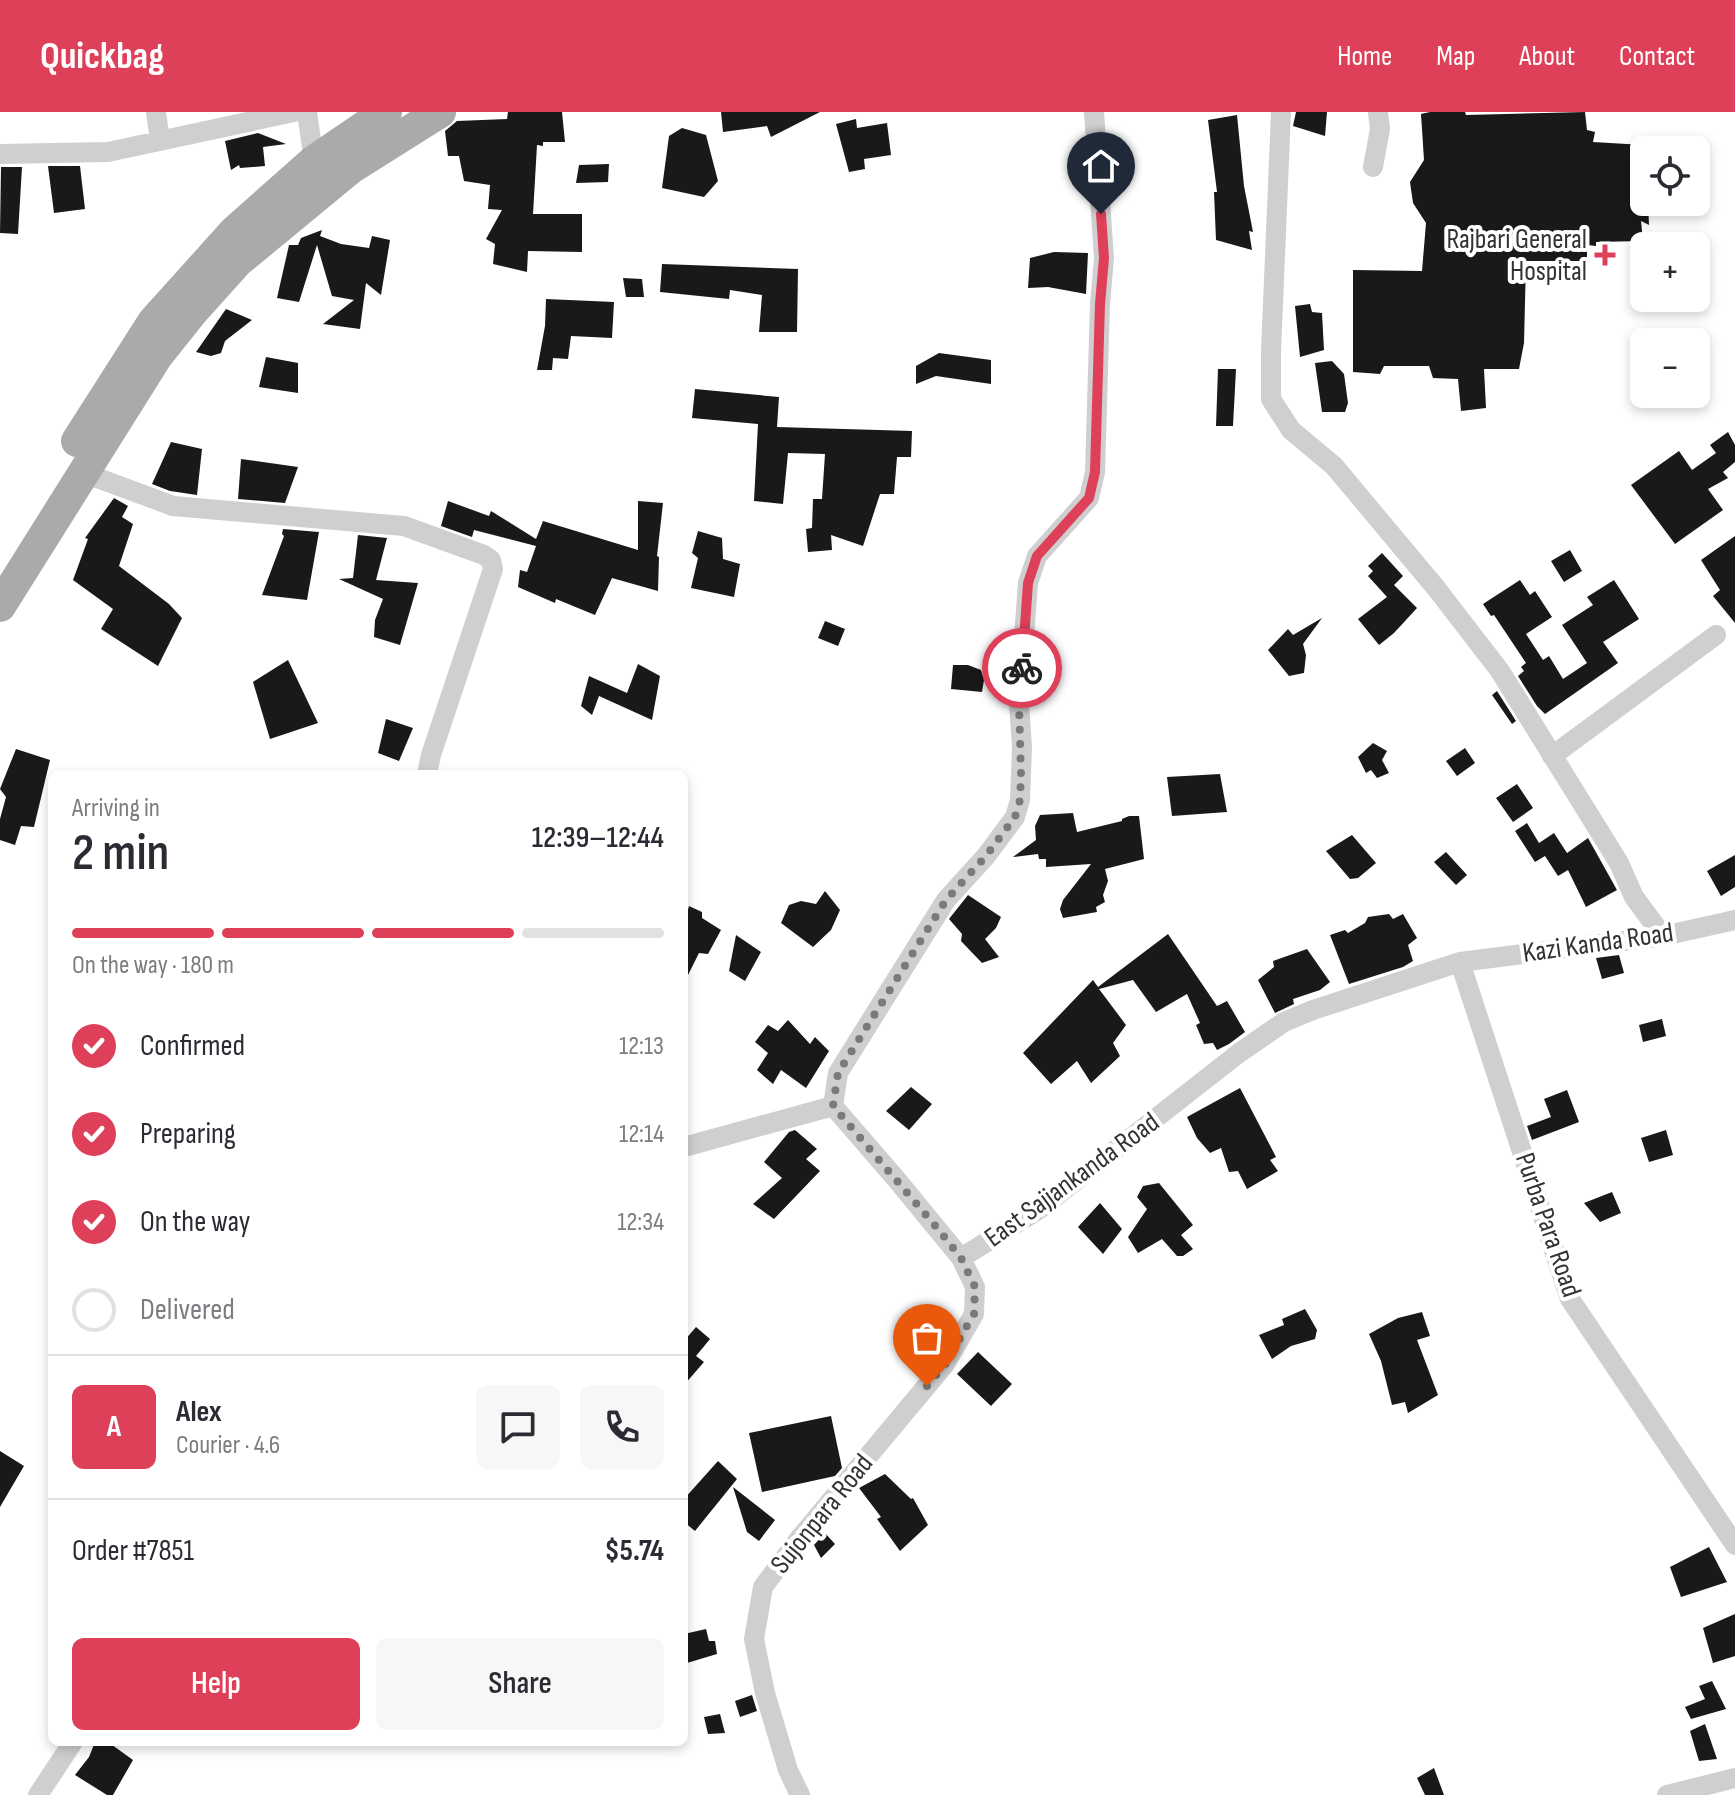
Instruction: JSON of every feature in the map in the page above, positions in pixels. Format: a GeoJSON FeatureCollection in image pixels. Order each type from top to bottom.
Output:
{"type":"FeatureCollection","features":[{"type":"Feature","properties":{"kind":"main road"},"geometry":{"type":"LineString","coordinates":[[0,566],[153,322],[234,232],[314,161],[386,112]]}},
{"type":"Feature","properties":{"kind":"main road"},"geometry":{"type":"LineString","coordinates":[[0,606],[157,356],[237,262],[351,168],[440,112]]}},
{"type":"Feature","properties":{"kind":"street"},"geometry":{"type":"LineString","coordinates":[[156,112],[160,141]]}},
{"type":"Feature","properties":{"kind":"street"},"geometry":{"type":"LineString","coordinates":[[0,154],[108,152],[294,112]]}},
{"type":"Feature","properties":{"kind":"street"},"geometry":{"type":"LineString","coordinates":[[307,112],[314,161]]}},
{"type":"Feature","properties":{"kind":"street"},"geometry":{"type":"LineString","coordinates":[[688,1146],[833,1106],[838,1073],[905,963],[946,900],[986,856],[1015,817],[1020,800],[1022,747],[1019,704],[1028,583],[1037,556],[1089,498],[1095,472],[1104,258],[1094,112]]}},
{"type":"Feature","properties":{"kind":"street"},"geometry":{"type":"LineString","coordinates":[[1281,112],[1271,399],[1291,430],[1334,466],[1436,588],[1500,671],[1619,863],[1634,897],[1663,936]]}},
{"type":"Feature","properties":{"kind":"street"},"geometry":{"type":"LineString","coordinates":[[1373,167],[1380,129],[1378,112]]}},
{"type":"Feature","properties":{"kind":"street"},"geometry":{"type":"LineString","coordinates":[[84,473],[173,506],[404,526],[491,560],[493,569],[428,770]]}},
{"type":"Feature","properties":{"kind":"street"},"geometry":{"type":"LineString","coordinates":[[1552,756],[1716,635]]}},
{"type":"Feature","properties":{"kind":"street","name":"Kazi Kanda Road"},"geometry":{"type":"LineString","coordinates":[[1460,962],[1663,936],[1735,920]]}},
{"type":"Feature","properties":{"kind":"street","name":"East Sajjankanda Road"},"geometry":{"type":"LineString","coordinates":[[833,1106],[961,1258],[1041,1208],[1239,1053],[1284,1022],[1460,962]]}},
{"type":"Feature","properties":{"kind":"street","name":"Purba Para Road"},"geometry":{"type":"LineString","coordinates":[[1460,962],[1570,1299],[1735,1545]]}},
{"type":"Feature","properties":{"kind":"street","name":"Sujonpara Road"},"geometry":{"type":"LineString","coordinates":[[800,1795],[788,1770],[765,1693],[754,1639],[763,1587],[799,1539],[945,1364],[974,1314],[975,1287],[961,1258]]}},
{"type":"Feature","properties":{"kind":"street"},"geometry":{"type":"LineString","coordinates":[[38,1795],[70,1746]]}},
{"type":"Feature","properties":{"kind":"street"},"geometry":{"type":"LineString","coordinates":[[1667,1795],[1735,1778]]}},
{"type":"Feature","properties":{"kind":"building"},"geometry":{"type":"Polygon","coordinates":[[[508,112],[562,112],[565,142],[537,145],[533,214],[582,214],[582,252],[528,251],[527,272],[493,264],[495,244],[486,239],[502,210],[488,209],[490,185],[464,181],[459,156],[448,156],[445,131],[457,121],[507,119],[508,112]]]}},
{"type":"Feature","properties":{"kind":"building"},"geometry":{"type":"Polygon","coordinates":[[[721,112],[820,112],[771,137],[767,126],[723,132],[721,112]]]}},
{"type":"Feature","properties":{"kind":"building"},"geometry":{"type":"Polygon","coordinates":[[[1296,112],[1327,112],[1325,136],[1293,126],[1296,112]]]}},
{"type":"Feature","properties":{"kind":"building"},"geometry":{"type":"Polygon","coordinates":[[[1585,112],[1587,130],[1595,132],[1593,142],[1630,144],[1630,216],[1649,216],[1649,225],[1641,221],[1642,232],[1630,232],[1630,241],[1587,245],[1587,261],[1526,261],[1524,343],[1519,369],[1484,369],[1486,408],[1461,411],[1458,379],[1433,378],[1429,366],[1384,366],[1380,374],[1353,372],[1353,270],[1422,271],[1426,223],[1413,203],[1410,182],[1424,160],[1421,114],[1585,112]]]}},
{"type":"Feature","properties":{"kind":"building"},"geometry":{"type":"Polygon","coordinates":[[[1237,115],[1244,186],[1253,232],[1249,231],[1252,250],[1216,240],[1214,192],[1217,192],[1208,120],[1237,115]]]}},
{"type":"Feature","properties":{"kind":"building"},"geometry":{"type":"Polygon","coordinates":[[[856,119],[857,128],[887,123],[891,155],[864,159],[865,169],[849,172],[836,124],[856,119]]]}},
{"type":"Feature","properties":{"kind":"building"},"geometry":{"type":"Polygon","coordinates":[[[682,128],[706,135],[718,181],[704,197],[662,188],[669,136],[682,128]]]}},
{"type":"Feature","properties":{"kind":"building"},"geometry":{"type":"Polygon","coordinates":[[[258,133],[286,144],[263,147],[265,166],[240,168],[239,165],[231,170],[225,141],[258,133]]]}},
{"type":"Feature","properties":{"kind":"building"},"geometry":{"type":"Polygon","coordinates":[[[609,164],[608,182],[576,183],[579,165],[609,164]]]}},
{"type":"Feature","properties":{"kind":"building"},"geometry":{"type":"Polygon","coordinates":[[[48,166],[80,166],[85,209],[54,213],[48,166]]]}},
{"type":"Feature","properties":{"kind":"building"},"geometry":{"type":"Polygon","coordinates":[[[1,167],[22,167],[18,234],[0,233],[1,167]]]}},
{"type":"Feature","properties":{"kind":"building"},"geometry":{"type":"Polygon","coordinates":[[[322,230],[320,236],[341,244],[369,248],[372,236],[390,240],[381,295],[366,283],[360,329],[323,324],[354,300],[332,296],[317,245],[299,302],[277,298],[289,245],[298,245],[301,238],[322,230]]]}},
{"type":"Feature","properties":{"kind":"building"},"geometry":{"type":"Polygon","coordinates":[[[1054,252],[1088,253],[1086,294],[1048,287],[1028,288],[1030,258],[1054,252]]]}},
{"type":"Feature","properties":{"kind":"building"},"geometry":{"type":"Polygon","coordinates":[[[662,264],[798,269],[797,332],[759,332],[762,295],[730,290],[729,299],[660,292],[662,264]]]}},
{"type":"Feature","properties":{"kind":"building"},"geometry":{"type":"Polygon","coordinates":[[[623,278],[642,279],[644,297],[626,297],[623,278]]]}},
{"type":"Feature","properties":{"kind":"building"},"geometry":{"type":"Polygon","coordinates":[[[546,299],[614,302],[612,338],[571,336],[568,359],[553,358],[552,370],[537,370],[545,326],[546,299]]]}},
{"type":"Feature","properties":{"kind":"building"},"geometry":{"type":"Polygon","coordinates":[[[1310,304],[1312,312],[1322,313],[1324,350],[1300,357],[1295,306],[1310,304]]]}},
{"type":"Feature","properties":{"kind":"building"},"geometry":{"type":"Polygon","coordinates":[[[226,309],[252,320],[225,341],[221,353],[211,356],[196,352],[226,309]]]}},
{"type":"Feature","properties":{"kind":"building"},"geometry":{"type":"Polygon","coordinates":[[[939,353],[991,360],[991,384],[936,376],[916,384],[916,366],[939,353]]]}},
{"type":"Feature","properties":{"kind":"building"},"geometry":{"type":"Polygon","coordinates":[[[266,357],[298,363],[298,393],[259,387],[266,357]]]}},
{"type":"Feature","properties":{"kind":"building"},"geometry":{"type":"Polygon","coordinates":[[[1332,361],[1344,374],[1348,403],[1345,412],[1322,412],[1315,363],[1332,361]]]}},
{"type":"Feature","properties":{"kind":"building"},"geometry":{"type":"Polygon","coordinates":[[[1218,369],[1236,369],[1233,426],[1216,426],[1218,369]]]}},
{"type":"Feature","properties":{"kind":"building"},"geometry":{"type":"Polygon","coordinates":[[[695,389],[779,397],[777,427],[912,431],[911,457],[897,457],[894,494],[880,494],[863,546],[831,535],[832,550],[808,552],[806,529],[812,528],[813,499],[822,499],[825,454],[788,453],[783,504],[754,501],[758,424],[692,418],[695,389]]]}},
{"type":"Feature","properties":{"kind":"building"},"geometry":{"type":"Polygon","coordinates":[[[1728,432],[1735,445],[1735,462],[1723,472],[1728,478],[1708,489],[1723,510],[1675,544],[1631,485],[1679,451],[1692,470],[1716,453],[1710,445],[1728,432]]]}},
{"type":"Feature","properties":{"kind":"building"},"geometry":{"type":"Polygon","coordinates":[[[171,442],[202,449],[197,495],[170,491],[152,484],[171,442]]]}},
{"type":"Feature","properties":{"kind":"building"},"geometry":{"type":"Polygon","coordinates":[[[241,459],[298,467],[285,503],[238,499],[241,459]]]}},
{"type":"Feature","properties":{"kind":"building"},"geometry":{"type":"Polygon","coordinates":[[[114,498],[128,506],[122,517],[133,524],[119,566],[169,604],[182,618],[158,666],[101,629],[113,609],[73,580],[88,539],[85,538],[114,498]]]}},
{"type":"Feature","properties":{"kind":"building"},"geometry":{"type":"Polygon","coordinates":[[[448,501],[489,516],[491,511],[536,539],[543,521],[638,550],[638,501],[663,503],[657,556],[658,591],[612,578],[595,615],[556,599],[555,603],[518,587],[520,570],[527,572],[536,546],[474,530],[472,537],[441,526],[448,501]]]}},
{"type":"Feature","properties":{"kind":"building"},"geometry":{"type":"Polygon","coordinates":[[[283,529],[319,532],[307,600],[262,595],[284,536],[283,529]]]}},
{"type":"Feature","properties":{"kind":"building"},"geometry":{"type":"Polygon","coordinates":[[[698,531],[722,538],[723,559],[740,564],[734,597],[691,588],[698,558],[692,553],[698,531]]]}},
{"type":"Feature","properties":{"kind":"building"},"geometry":{"type":"Polygon","coordinates":[[[358,535],[387,538],[376,580],[418,583],[400,645],[374,637],[375,620],[383,599],[339,579],[353,578],[358,535]]]}},
{"type":"Feature","properties":{"kind":"building"},"geometry":{"type":"Polygon","coordinates":[[[1735,536],[1735,623],[1713,596],[1720,590],[1701,560],[1735,536]]]}},
{"type":"Feature","properties":{"kind":"building"},"geometry":{"type":"Polygon","coordinates":[[[1570,550],[1582,571],[1564,582],[1551,561],[1570,550]]]}},
{"type":"Feature","properties":{"kind":"building"},"geometry":{"type":"Polygon","coordinates":[[[1382,553],[1403,576],[1394,585],[1417,608],[1379,645],[1358,619],[1387,597],[1368,576],[1373,571],[1368,566],[1382,553]]]}},
{"type":"Feature","properties":{"kind":"building"},"geometry":{"type":"Polygon","coordinates":[[[1520,580],[1530,595],[1535,591],[1552,617],[1526,634],[1543,660],[1549,656],[1563,679],[1587,663],[1562,625],[1593,605],[1587,597],[1614,580],[1639,619],[1603,642],[1618,663],[1545,714],[1518,676],[1524,671],[1521,667],[1526,663],[1494,615],[1491,616],[1483,604],[1520,580]]]}},
{"type":"Feature","properties":{"kind":"building"},"geometry":{"type":"Polygon","coordinates":[[[1322,618],[1303,644],[1306,655],[1304,673],[1289,676],[1268,650],[1288,629],[1293,635],[1322,618]]]}},
{"type":"Feature","properties":{"kind":"building"},"geometry":{"type":"Polygon","coordinates":[[[825,621],[845,629],[838,646],[818,638],[825,621]]]}},
{"type":"Feature","properties":{"kind":"building"},"geometry":{"type":"Polygon","coordinates":[[[288,660],[318,723],[270,739],[253,682],[288,660]]]}},
{"type":"Feature","properties":{"kind":"building"},"geometry":{"type":"Polygon","coordinates":[[[638,664],[660,676],[652,720],[599,696],[592,715],[581,706],[589,676],[627,693],[638,664]]]}},
{"type":"Feature","properties":{"kind":"building"},"geometry":{"type":"Polygon","coordinates":[[[953,665],[968,665],[981,670],[984,680],[982,692],[951,689],[953,665]]]}},
{"type":"Feature","properties":{"kind":"building"},"geometry":{"type":"Polygon","coordinates":[[[1497,691],[1516,721],[1512,724],[1492,695],[1497,691]]]}},
{"type":"Feature","properties":{"kind":"building"},"geometry":{"type":"Polygon","coordinates":[[[386,719],[413,728],[399,761],[378,753],[386,719]]]}},
{"type":"Feature","properties":{"kind":"building"},"geometry":{"type":"Polygon","coordinates":[[[1373,743],[1387,751],[1382,760],[1389,773],[1377,778],[1371,770],[1366,773],[1358,757],[1373,743]]]}},
{"type":"Feature","properties":{"kind":"building"},"geometry":{"type":"Polygon","coordinates":[[[1465,748],[1475,763],[1457,776],[1446,761],[1465,748]]]}},
{"type":"Feature","properties":{"kind":"building"},"geometry":{"type":"Polygon","coordinates":[[[16,749],[50,760],[34,827],[21,826],[15,845],[0,840],[0,819],[6,797],[0,789],[16,749]]]}},
{"type":"Feature","properties":{"kind":"building"},"geometry":{"type":"Polygon","coordinates":[[[1220,774],[1227,812],[1172,816],[1167,777],[1220,774]]]}},
{"type":"Feature","properties":{"kind":"building"},"geometry":{"type":"Polygon","coordinates":[[[1517,784],[1533,808],[1513,822],[1496,798],[1517,784]]]}},
{"type":"Feature","properties":{"kind":"building"},"geometry":{"type":"Polygon","coordinates":[[[1073,813],[1077,832],[1122,821],[1129,816],[1139,816],[1144,859],[1105,869],[1108,881],[1103,895],[1105,902],[1096,907],[1097,912],[1063,918],[1060,909],[1063,900],[1091,864],[1046,867],[1046,859],[1039,859],[1038,854],[1013,857],[1036,840],[1035,826],[1040,815],[1073,813]]]}},
{"type":"Feature","properties":{"kind":"building"},"geometry":{"type":"Polygon","coordinates":[[[1527,823],[1539,843],[1554,833],[1567,853],[1588,838],[1617,890],[1586,907],[1568,870],[1558,876],[1545,856],[1535,862],[1515,831],[1527,823]]]}},
{"type":"Feature","properties":{"kind":"building"},"geometry":{"type":"Polygon","coordinates":[[[1352,835],[1376,863],[1358,878],[1350,879],[1326,851],[1352,835]]]}},
{"type":"Feature","properties":{"kind":"building"},"geometry":{"type":"Polygon","coordinates":[[[1446,852],[1467,875],[1456,885],[1434,862],[1446,852]]]}},
{"type":"Feature","properties":{"kind":"building"},"geometry":{"type":"Polygon","coordinates":[[[1735,855],[1735,887],[1721,896],[1707,871],[1735,855]]]}},
{"type":"Feature","properties":{"kind":"building"},"geometry":{"type":"Polygon","coordinates":[[[825,891],[840,910],[831,930],[813,947],[781,923],[789,905],[801,901],[816,904],[825,891]]]}},
{"type":"Feature","properties":{"kind":"building"},"geometry":{"type":"Polygon","coordinates":[[[968,895],[1001,917],[996,928],[985,939],[999,957],[982,963],[961,941],[962,934],[949,919],[968,895]]]}},
{"type":"Feature","properties":{"kind":"building"},"geometry":{"type":"Polygon","coordinates":[[[689,906],[702,912],[702,918],[721,930],[708,954],[699,953],[688,975],[689,906]]]}},
{"type":"Feature","properties":{"kind":"building"},"geometry":{"type":"Polygon","coordinates":[[[1389,914],[1393,919],[1403,914],[1417,938],[1408,945],[1413,961],[1349,984],[1330,935],[1345,930],[1348,933],[1365,923],[1368,917],[1389,914]]]}},
{"type":"Feature","properties":{"kind":"building"},"geometry":{"type":"Polygon","coordinates":[[[1168,934],[1217,1006],[1227,1001],[1245,1032],[1217,1050],[1213,1043],[1204,1044],[1196,1025],[1200,1023],[1187,994],[1156,1012],[1133,980],[1099,989],[1126,1025],[1113,1043],[1120,1056],[1091,1083],[1077,1061],[1051,1084],[1023,1053],[1093,980],[1098,987],[1168,934]]]}},
{"type":"Feature","properties":{"kind":"building"},"geometry":{"type":"Polygon","coordinates":[[[736,935],[761,952],[745,981],[729,971],[736,935]]]}},
{"type":"Feature","properties":{"kind":"building"},"geometry":{"type":"Polygon","coordinates":[[[1307,949],[1330,982],[1320,990],[1293,999],[1294,1004],[1275,1013],[1258,980],[1274,967],[1273,961],[1307,949]]]}},
{"type":"Feature","properties":{"kind":"building"},"geometry":{"type":"Polygon","coordinates":[[[1619,955],[1624,973],[1602,979],[1596,958],[1619,955]]]}},
{"type":"Feature","properties":{"kind":"building"},"geometry":{"type":"Polygon","coordinates":[[[1662,1019],[1666,1036],[1643,1042],[1639,1025],[1662,1019]]]}},
{"type":"Feature","properties":{"kind":"building"},"geometry":{"type":"Polygon","coordinates":[[[788,1020],[810,1044],[815,1037],[829,1051],[806,1088],[781,1070],[773,1084],[757,1070],[768,1053],[755,1042],[768,1025],[778,1031],[788,1020]]]}},
{"type":"Feature","properties":{"kind":"building"},"geometry":{"type":"Polygon","coordinates":[[[911,1087],[932,1104],[909,1130],[886,1111],[911,1087]]]}},
{"type":"Feature","properties":{"kind":"building"},"geometry":{"type":"Polygon","coordinates":[[[1240,1088],[1276,1157],[1270,1160],[1278,1171],[1247,1189],[1238,1171],[1229,1172],[1221,1148],[1210,1153],[1197,1138],[1187,1117],[1240,1088]]]}},
{"type":"Feature","properties":{"kind":"building"},"geometry":{"type":"Polygon","coordinates":[[[1567,1090],[1579,1122],[1532,1140],[1527,1126],[1551,1117],[1544,1099],[1567,1090]]]}},
{"type":"Feature","properties":{"kind":"building"},"geometry":{"type":"Polygon","coordinates":[[[795,1130],[817,1149],[806,1159],[820,1171],[774,1219],[753,1204],[782,1178],[764,1162],[789,1132],[795,1130]]]}},
{"type":"Feature","properties":{"kind":"building"},"geometry":{"type":"Polygon","coordinates":[[[1666,1130],[1673,1155],[1649,1162],[1641,1138],[1666,1130]]]}},
{"type":"Feature","properties":{"kind":"building"},"geometry":{"type":"Polygon","coordinates":[[[1159,1183],[1193,1225],[1181,1235],[1193,1249],[1183,1256],[1177,1256],[1162,1239],[1138,1253],[1128,1237],[1147,1209],[1137,1197],[1143,1186],[1159,1183]]]}},
{"type":"Feature","properties":{"kind":"building"},"geometry":{"type":"Polygon","coordinates":[[[1612,1192],[1621,1213],[1600,1222],[1584,1203],[1612,1192]]]}},
{"type":"Feature","properties":{"kind":"building"},"geometry":{"type":"Polygon","coordinates":[[[1100,1203],[1122,1229],[1103,1254],[1078,1227],[1100,1203]]]}},
{"type":"Feature","properties":{"kind":"building"},"geometry":{"type":"Polygon","coordinates":[[[1305,1309],[1317,1330],[1315,1339],[1291,1346],[1272,1359],[1259,1335],[1284,1325],[1282,1319],[1305,1309]]]}},
{"type":"Feature","properties":{"kind":"building"},"geometry":{"type":"Polygon","coordinates":[[[1422,1312],[1430,1336],[1417,1340],[1438,1395],[1408,1413],[1405,1402],[1392,1405],[1381,1361],[1369,1334],[1398,1318],[1422,1312]]]}},
{"type":"Feature","properties":{"kind":"building"},"geometry":{"type":"Polygon","coordinates":[[[696,1327],[710,1339],[696,1356],[704,1362],[688,1380],[688,1336],[696,1327]]]}},
{"type":"Feature","properties":{"kind":"building"},"geometry":{"type":"Polygon","coordinates":[[[978,1352],[1012,1384],[991,1406],[957,1374],[978,1352]]]}},
{"type":"Feature","properties":{"kind":"building"},"geometry":{"type":"Polygon","coordinates":[[[831,1416],[842,1468],[835,1476],[762,1492],[749,1433],[831,1416]]]}},
{"type":"Feature","properties":{"kind":"building"},"geometry":{"type":"Polygon","coordinates":[[[0,1451],[24,1466],[0,1507],[0,1451]]]}},
{"type":"Feature","properties":{"kind":"building"},"geometry":{"type":"Polygon","coordinates":[[[718,1461],[737,1479],[695,1531],[688,1525],[688,1495],[718,1461]]]}},
{"type":"Feature","properties":{"kind":"building"},"geometry":{"type":"Polygon","coordinates":[[[885,1474],[913,1498],[928,1525],[900,1551],[877,1519],[881,1517],[859,1488],[885,1474]]]}},
{"type":"Feature","properties":{"kind":"building"},"geometry":{"type":"Polygon","coordinates":[[[733,1487],[775,1520],[759,1541],[747,1532],[733,1487]]]}},
{"type":"Feature","properties":{"kind":"building"},"geometry":{"type":"Polygon","coordinates":[[[825,1533],[835,1544],[821,1558],[814,1545],[825,1533]]]}},
{"type":"Feature","properties":{"kind":"building"},"geometry":{"type":"Polygon","coordinates":[[[1709,1547],[1727,1582],[1681,1597],[1670,1567],[1709,1547]]]}},
{"type":"Feature","properties":{"kind":"building"},"geometry":{"type":"Polygon","coordinates":[[[1735,1614],[1735,1656],[1713,1663],[1703,1628],[1735,1614]]]}},
{"type":"Feature","properties":{"kind":"building"},"geometry":{"type":"Polygon","coordinates":[[[706,1629],[709,1641],[715,1641],[717,1654],[688,1663],[688,1633],[706,1629]]]}},
{"type":"Feature","properties":{"kind":"building"},"geometry":{"type":"Polygon","coordinates":[[[1712,1681],[1726,1709],[1691,1719],[1685,1707],[1705,1699],[1699,1686],[1712,1681]]]}},
{"type":"Feature","properties":{"kind":"building"},"geometry":{"type":"Polygon","coordinates":[[[752,1695],[757,1711],[740,1717],[735,1701],[752,1695]]]}},
{"type":"Feature","properties":{"kind":"building"},"geometry":{"type":"Polygon","coordinates":[[[720,1714],[725,1733],[708,1734],[704,1717],[720,1714]]]}},
{"type":"Feature","properties":{"kind":"building"},"geometry":{"type":"Polygon","coordinates":[[[1705,1724],[1717,1759],[1699,1761],[1690,1731],[1705,1724]]]}},
{"type":"Feature","properties":{"kind":"building"},"geometry":{"type":"Polygon","coordinates":[[[93,1746],[114,1746],[133,1760],[113,1795],[107,1795],[75,1775],[93,1746]]]}},
{"type":"Feature","properties":{"kind":"building"},"geometry":{"type":"Polygon","coordinates":[[[1434,1768],[1444,1795],[1425,1795],[1417,1778],[1434,1768]]]}},
{"type":"Feature","properties":{"kind":"way so far"},"geometry":{"type":"LineString","coordinates":[[927,1386],[945,1364],[974,1314],[975,1287],[961,1258],[833,1106],[833,1091],[838,1073],[946,900],[986,856],[1015,817],[1020,800],[1022,747],[1019,704],[1022,668]]}},
{"type":"Feature","properties":{"kind":"place","name":"Rajbari General Hospital"},"geometry":{"type":"Point","coordinates":[1605,255]}},
{"type":"Feature","properties":{"kind":"route"},"geometry":{"type":"LineString","coordinates":[[1022,668],[1028,583],[1037,556],[1089,498],[1095,472],[1104,258],[1101,214]]}}]}
